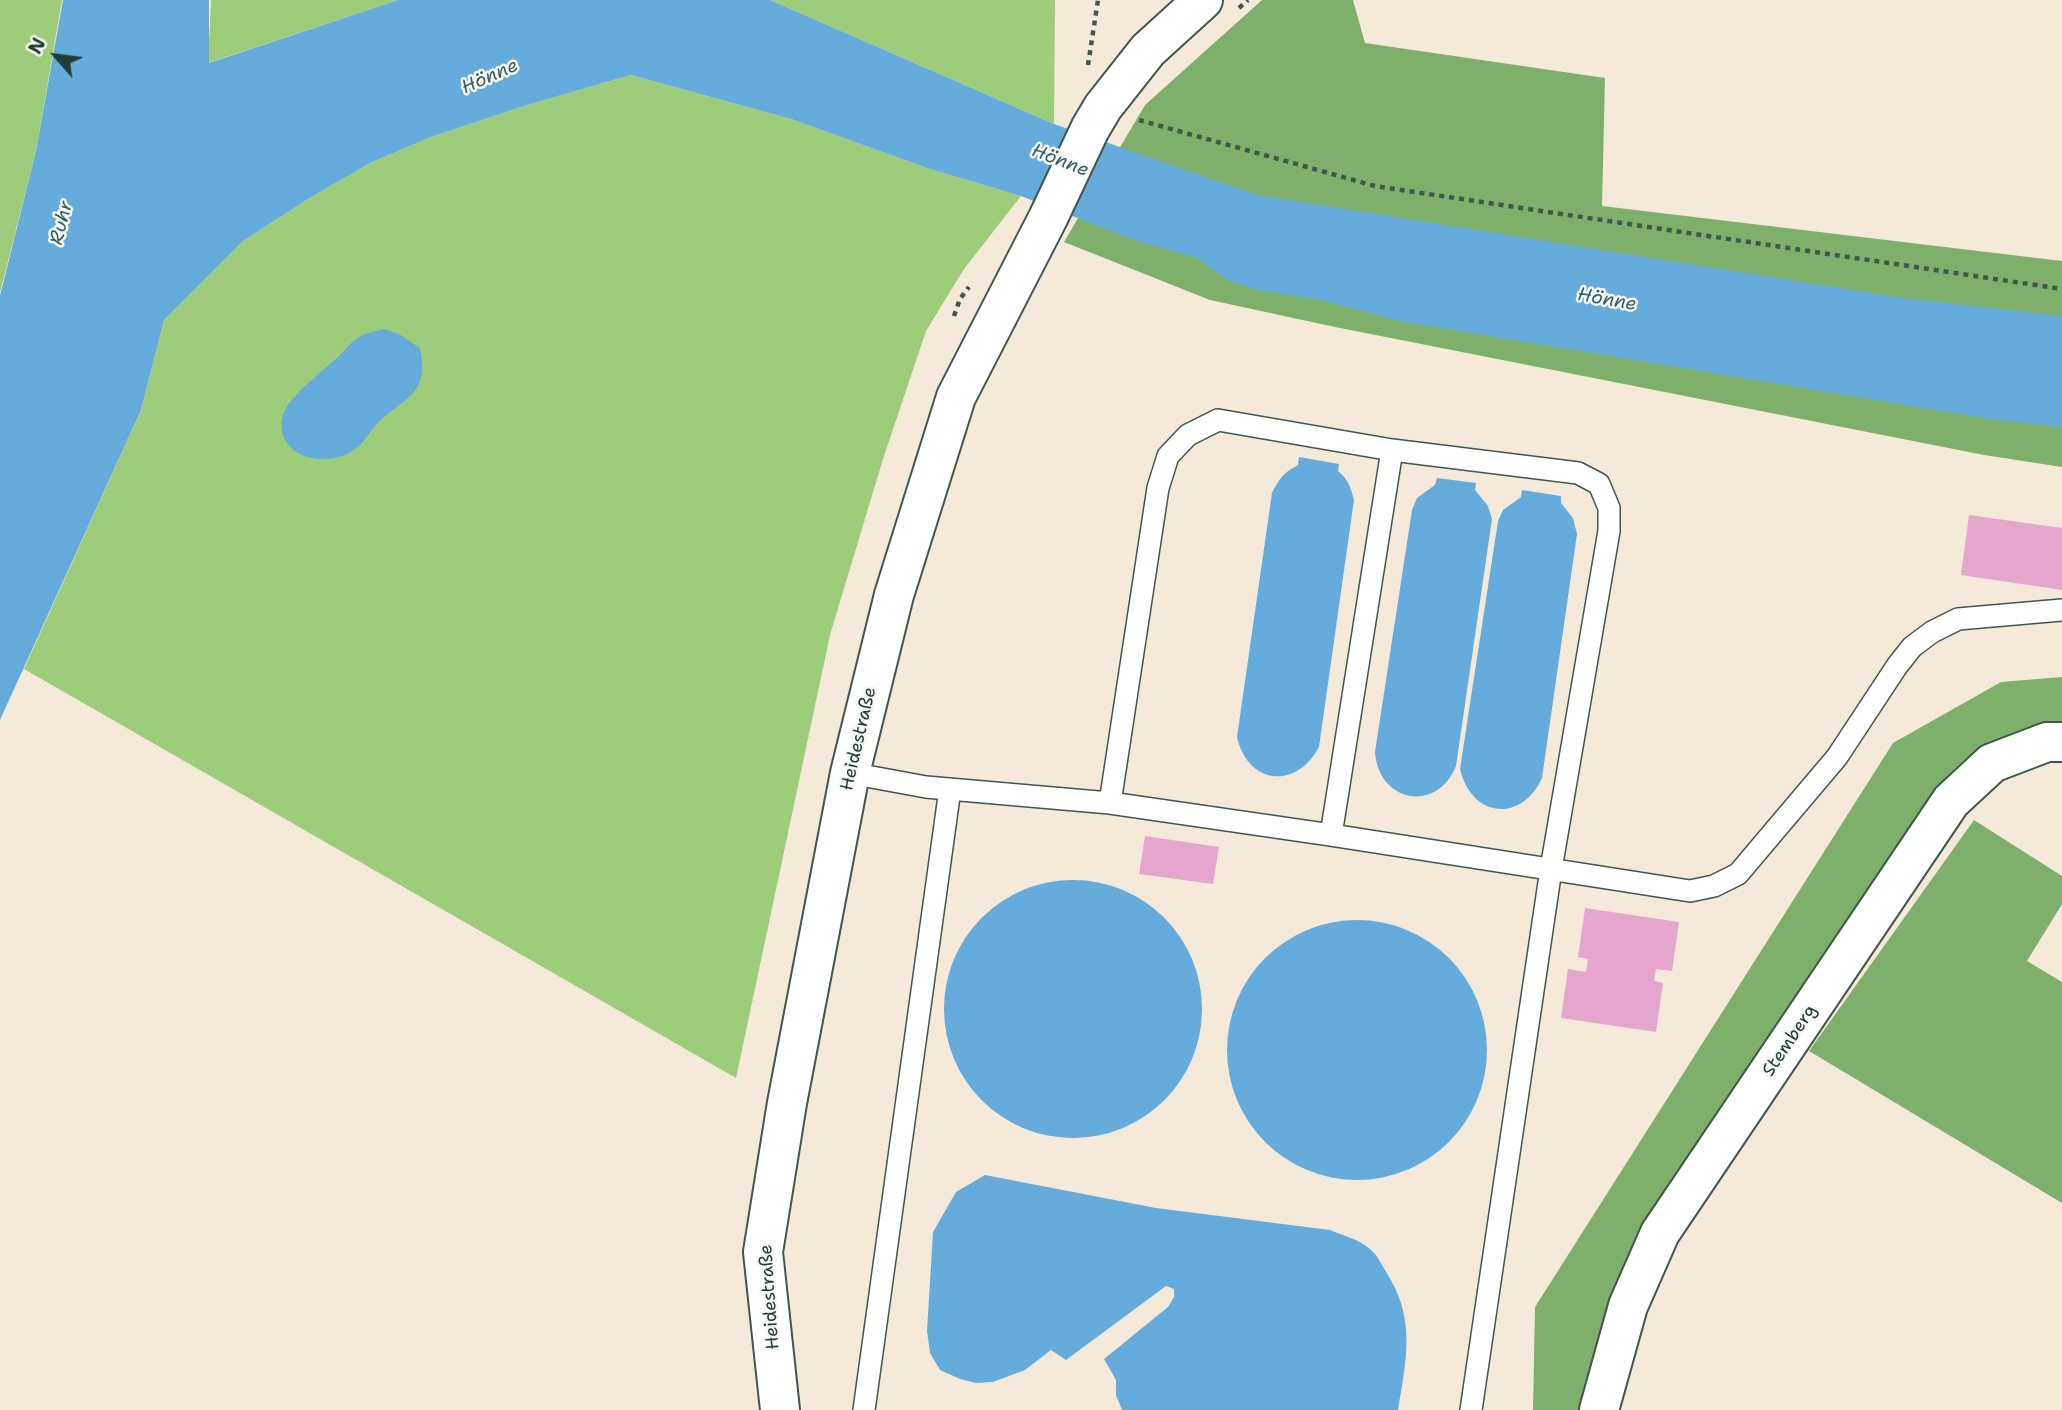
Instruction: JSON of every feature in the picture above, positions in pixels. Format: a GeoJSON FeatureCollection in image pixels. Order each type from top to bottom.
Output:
{"type":"FeatureCollection","features":[{"type":"Feature","properties":{"kind":"street","name":"Heidestraße"},"geometry":{"type":"LineString","coordinates":[[780,1410],[763,1252],[787,1103],[849,773],[894,594],[956,397],[1096,118],[1148,50],[1203,0]]}},
{"type":"Feature","properties":{"kind":"street","name":"Stemberg"},"geometry":{"type":"LineString","coordinates":[[1599,1410],[1628,1306],[1660,1233],[1951,801],[1992,763],[2047,741],[2062,742]]}},
{"type":"Feature","properties":{"kind":"lane"},"geometry":{"type":"LineString","coordinates":[[1110,803],[1158,488],[1168,456],[1188,435],[1218,420],[1392,450],[1578,473],[1599,484],[1609,508],[1609,531],[1551,869],[1471,1410]]}},
{"type":"Feature","properties":{"kind":"lane"},"geometry":{"type":"LineString","coordinates":[[1332,835],[1392,450]]}},
{"type":"Feature","properties":{"kind":"lane"},"geometry":{"type":"LineString","coordinates":[[849,773],[950,789],[1110,803],[1690,891],[1714,886],[1738,874],[1837,757],[1912,647],[1958,618],[2062,610]]}},
{"type":"Feature","properties":{"kind":"lane"},"geometry":{"type":"LineString","coordinates":[[864,1410],[950,789]]}},
{"type":"Feature","properties":{"kind":"path"},"geometry":{"type":"LineString","coordinates":[[1098,0],[1092,49],[1083,85],[1096,118],[1122,115],[1375,186],[2062,289]]}},
{"type":"Feature","properties":{"kind":"green space"},"geometry":{"type":"Polygon","coordinates":[[[0,0],[62,0],[36,151],[0,293],[0,0]]]}},
{"type":"Feature","properties":{"kind":"green space"},"geometry":{"type":"Polygon","coordinates":[[[211,0],[398,0],[208,63],[211,0]]]}},
{"type":"Feature","properties":{"kind":"green space"},"geometry":{"type":"Polygon","coordinates":[[[770,0],[1055,0],[1054,124],[770,0]]]}},
{"type":"Feature","properties":{"kind":"green space"},"geometry":{"type":"Polygon","coordinates":[[[1262,0],[1353,0],[1365,43],[1605,78],[1602,206],[2062,261],[2062,467],[1984,455],[1210,300],[1064,242],[1145,105],[1262,0]]]}},
{"type":"Feature","properties":{"kind":"green space"},"geometry":{"type":"Polygon","coordinates":[[[631,75],[791,119],[930,169],[1021,196],[964,269],[926,331],[883,459],[830,635],[736,1078],[24,669],[141,410],[164,320],[243,241],[370,163],[431,137],[527,105],[631,75]]]}},
{"type":"Feature","properties":{"kind":"green space"},"geometry":{"type":"Polygon","coordinates":[[[2062,677],[2062,728],[2029,731],[1998,740],[1971,755],[1946,778],[1760,1065],[1584,1410],[1533,1410],[1535,1307],[1893,743],[2001,682],[2062,677]]]}},
{"type":"Feature","properties":{"kind":"green space"},"geometry":{"type":"Polygon","coordinates":[[[1974,820],[2062,876],[2062,904],[2027,961],[2062,982],[2062,1203],[1809,1051],[1974,820]]]}},
{"type":"Feature","properties":{"kind":"water"},"geometry":{"type":"Polygon","coordinates":[[[63,0],[209,0],[209,63],[398,0],[770,0],[1054,124],[1257,195],[1902,298],[2062,316],[2062,427],[1996,420],[1399,321],[1321,300],[1259,290],[1229,281],[1197,258],[1134,240],[1021,196],[930,169],[791,119],[631,75],[527,105],[431,137],[370,163],[243,241],[164,320],[141,410],[0,720],[0,296],[36,151],[63,0]]]}},
{"type":"Feature","properties":{"kind":"water"},"geometry":{"type":"Polygon","coordinates":[[[384,329],[399,334],[420,348],[422,373],[416,389],[379,421],[351,452],[340,457],[315,459],[294,450],[286,442],[282,431],[282,418],[289,404],[356,339],[384,329]]]}},
{"type":"Feature","properties":{"kind":"water"},"geometry":{"type":"Polygon","coordinates":[[[1299,457],[1339,464],[1338,471],[1349,484],[1354,500],[1319,747],[1298,770],[1274,776],[1262,773],[1251,765],[1237,737],[1272,493],[1282,477],[1298,465],[1299,457]]]}},
{"type":"Feature","properties":{"kind":"water"},"geometry":{"type":"Polygon","coordinates":[[[1437,478],[1476,483],[1475,490],[1488,506],[1492,519],[1456,766],[1447,781],[1436,791],[1423,796],[1410,796],[1397,791],[1386,782],[1375,752],[1412,510],[1417,498],[1435,485],[1437,478]]]}},
{"type":"Feature","properties":{"kind":"water"},"geometry":{"type":"Polygon","coordinates":[[[1522,490],[1561,496],[1561,503],[1573,518],[1577,534],[1542,778],[1533,793],[1522,803],[1497,809],[1485,805],[1475,797],[1466,785],[1460,769],[1498,521],[1503,510],[1521,497],[1522,490]]]}},
{"type":"Feature","properties":{"kind":"water"},"geometry":{"type":"Polygon","coordinates":[[[1060,880],[1086,880],[1123,889],[1145,901],[1165,917],[1181,937],[1193,959],[1200,984],[1200,1034],[1193,1059],[1181,1081],[1165,1101],[1145,1117],[1123,1129],[1086,1138],[1060,1138],[1023,1129],[1001,1117],[981,1101],[965,1081],[953,1059],[944,1022],[944,996],[953,959],[965,937],[981,917],[1001,901],[1023,889],[1060,880]]]}},
{"type":"Feature","properties":{"kind":"water"},"geometry":{"type":"Polygon","coordinates":[[[1344,920],[1370,920],[1407,929],[1440,949],[1458,967],[1478,1000],[1485,1025],[1485,1075],[1478,1100],[1458,1133],[1440,1151],[1407,1171],[1395,1175],[1370,1180],[1344,1180],[1307,1171],[1274,1151],[1256,1133],[1236,1100],[1232,1088],[1227,1063],[1227,1037],[1236,1000],[1256,967],[1274,949],[1307,929],[1319,925],[1344,920]]]}},
{"type":"Feature","properties":{"kind":"water"},"geometry":{"type":"Polygon","coordinates":[[[985,1175],[1156,1208],[1330,1230],[1364,1244],[1376,1256],[1395,1288],[1405,1321],[1406,1355],[1398,1410],[1122,1410],[1116,1395],[1116,1380],[1104,1359],[1168,1307],[1174,1297],[1174,1289],[1166,1286],[1066,1360],[1051,1350],[1025,1370],[993,1382],[976,1383],[940,1370],[930,1353],[927,1331],[933,1232],[956,1192],[985,1175]]]}},
{"type":"Feature","properties":{"kind":"building"},"geometry":{"type":"Polygon","coordinates":[[[1969,515],[2062,528],[2062,590],[1961,575],[1969,515]]]}},
{"type":"Feature","properties":{"kind":"building"},"geometry":{"type":"Polygon","coordinates":[[[1145,836],[1219,847],[1213,884],[1139,874],[1145,836]]]}},
{"type":"Feature","properties":{"kind":"building"},"geometry":{"type":"Polygon","coordinates":[[[1585,908],[1679,922],[1672,971],[1656,969],[1654,981],[1663,983],[1656,1032],[1561,1018],[1568,969],[1586,972],[1588,959],[1578,957],[1585,908]]]}},
{"type":"Feature","properties":{"kind":"water label","name":"Hönne"},"geometry":{"type":"Point","coordinates":[490,77]}},
{"type":"Feature","properties":{"kind":"water label","name":"Hönne"},"geometry":{"type":"Point","coordinates":[1060,161]}},
{"type":"Feature","properties":{"kind":"water label","name":"Ruhr"},"geometry":{"type":"Point","coordinates":[62,223]}},
{"type":"Feature","properties":{"kind":"water label","name":"Hönne"},"geometry":{"type":"Point","coordinates":[1607,300]}}]}
